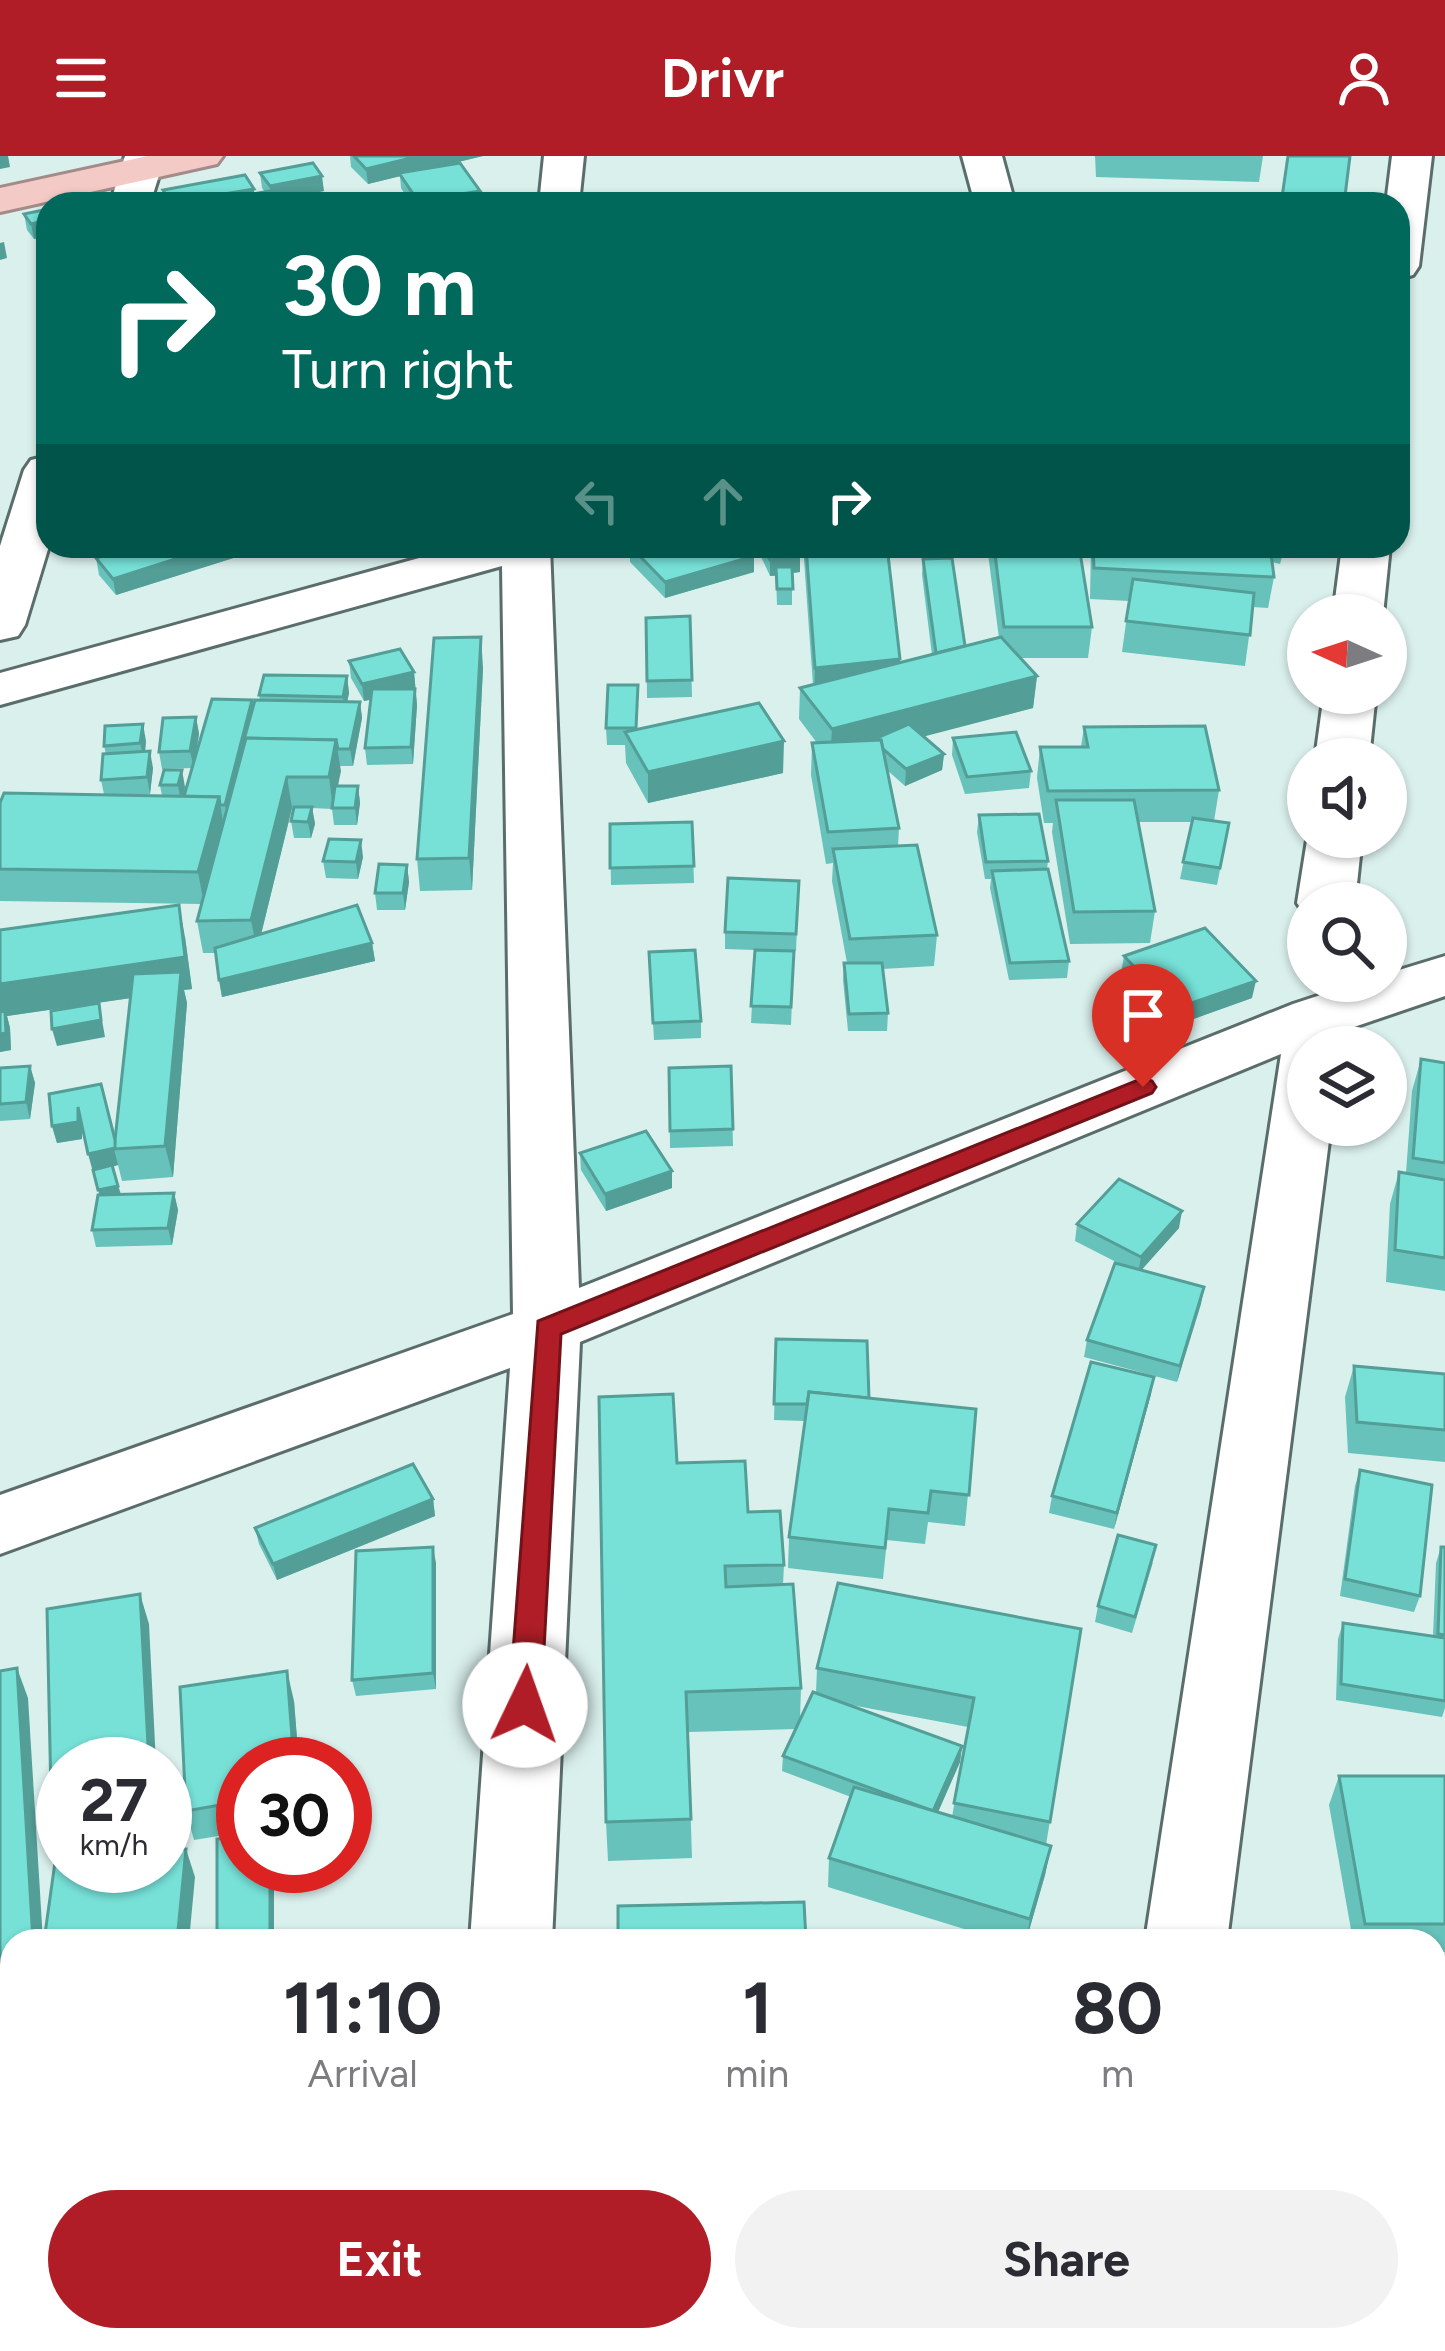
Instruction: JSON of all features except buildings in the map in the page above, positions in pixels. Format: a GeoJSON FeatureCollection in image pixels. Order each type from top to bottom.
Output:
{"type":"FeatureCollection","features":[{"type":"Feature","properties":{"kind":"highway"},"geometry":{"type":"LineString","coordinates":[[46,192],[139,176],[203,156]]}},
{"type":"Feature","properties":{"kind":"highway"},"geometry":{"type":"LineString","coordinates":[[0,200],[36,194]]}},
{"type":"Feature","properties":{"kind":"street"},"geometry":{"type":"LineString","coordinates":[[561,192],[564,156]]}},
{"type":"Feature","properties":{"kind":"street"},"geometry":{"type":"LineString","coordinates":[[982,156],[992,192]]}},
{"type":"Feature","properties":{"kind":"street"},"geometry":{"type":"LineString","coordinates":[[1410,222],[1412,156]]}},
{"type":"Feature","properties":{"kind":"street"},"geometry":{"type":"LineString","coordinates":[[0,625],[36,509]]}},
{"type":"Feature","properties":{"kind":"street"},"geometry":{"type":"LineString","coordinates":[[0,689],[478,558]]}},
{"type":"Feature","properties":{"kind":"street"},"geometry":{"type":"LineString","coordinates":[[513,1929],[548,1328],[522,558]]}},
{"type":"Feature","properties":{"kind":"street"},"geometry":{"type":"LineString","coordinates":[[1360,594],[1365,558]]}},
{"type":"Feature","properties":{"kind":"street"},"geometry":{"type":"LineString","coordinates":[[1315,1026],[1445,975]]}},
{"type":"Feature","properties":{"kind":"street"},"geometry":{"type":"LineString","coordinates":[[0,1525],[548,1328],[1287,1037]]}},
{"type":"Feature","properties":{"kind":"street"},"geometry":{"type":"LineString","coordinates":[[1188,1929],[1296,1146]]}},
{"type":"Feature","properties":{"kind":"route"},"geometry":{"type":"LineString","coordinates":[[525,1705],[548,1328],[1143,1087]]}}]}
